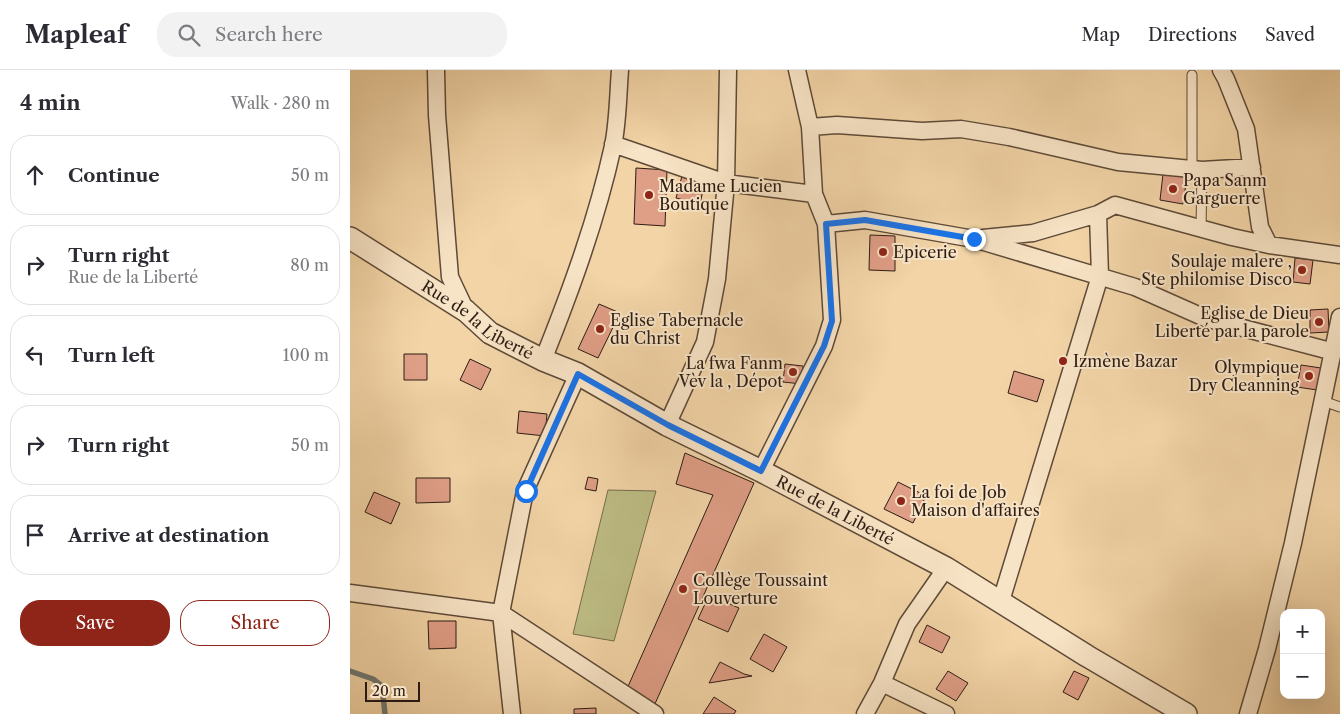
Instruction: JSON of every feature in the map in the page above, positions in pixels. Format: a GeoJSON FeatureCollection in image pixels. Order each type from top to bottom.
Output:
{"type":"FeatureCollection","features":[{"type":"Feature","properties":{"kind":"street"},"geometry":{"type":"LineString","coordinates":[[436,70],[437,115],[450,277],[466,311]]}},
{"type":"Feature","properties":{"kind":"street"},"geometry":{"type":"LineString","coordinates":[[542,360],[563,310],[591,229],[613,144],[620,70]]}},
{"type":"Feature","properties":{"kind":"street"},"geometry":{"type":"LineString","coordinates":[[668,425],[705,342],[716,278],[726,183],[728,70]]}},
{"type":"Feature","properties":{"kind":"street"},"geometry":{"type":"LineString","coordinates":[[761,471],[824,346],[832,321],[826,224],[814,194],[810,127],[797,70]]}},
{"type":"Feature","properties":{"kind":"street"},"geometry":{"type":"LineString","coordinates":[[1221,70],[1246,129],[1260,227],[1269,245]]}},
{"type":"Feature","properties":{"kind":"street"},"geometry":{"type":"LineString","coordinates":[[810,127],[837,124],[922,131],[961,129],[1009,137],[1118,162],[1197,170],[1252,167]]}},
{"type":"Feature","properties":{"kind":"street"},"geometry":{"type":"LineString","coordinates":[[613,144],[726,183],[814,194]]}},
{"type":"Feature","properties":{"kind":"street"},"geometry":{"type":"LineString","coordinates":[[974,239],[1032,233],[1098,214],[1115,205],[1201,229],[1269,245],[1340,255]]}},
{"type":"Feature","properties":{"kind":"street"},"geometry":{"type":"LineString","coordinates":[[1001,601],[1100,276],[1098,214]]}},
{"type":"Feature","properties":{"kind":"street"},"geometry":{"type":"LineString","coordinates":[[826,224],[865,220],[974,239],[1135,287],[1205,318],[1334,352]]}},
{"type":"Feature","properties":{"kind":"street","name":"Rue de la Liberté"},"geometry":{"type":"LineString","coordinates":[[350,238],[466,311],[490,333],[542,360],[578,374],[668,425],[761,471],[946,568],[1087,656],[1186,714]]}},
{"type":"Feature","properties":{"kind":"street"},"geometry":{"type":"LineString","coordinates":[[1248,714],[1267,649],[1293,543],[1340,317]]}},
{"type":"Feature","properties":{"kind":"street"},"geometry":{"type":"LineString","coordinates":[[512,714],[501,613],[526,491],[578,374]]}},
{"type":"Feature","properties":{"kind":"street"},"geometry":{"type":"LineString","coordinates":[[865,714],[882,684],[907,624],[946,568]]}},
{"type":"Feature","properties":{"kind":"street"},"geometry":{"type":"LineString","coordinates":[[350,593],[501,613],[655,714]]}},
{"type":"Feature","properties":{"kind":"street"},"geometry":{"type":"LineString","coordinates":[[882,684],[946,714]]}},
{"type":"Feature","properties":{"kind":"lane"},"geometry":{"type":"LineString","coordinates":[[1192,75],[1201,229]]}},
{"type":"Feature","properties":{"kind":"lane"},"geometry":{"type":"LineString","coordinates":[[1323,401],[1340,407]]}},
{"type":"Feature","properties":{"kind":"shaded area"},"geometry":{"type":"Polygon","coordinates":[[[608,490],[656,491],[614,641],[573,634],[608,490]]]}},
{"type":"Feature","properties":{"kind":"building"},"geometry":{"type":"Polygon","coordinates":[[[636,168],[667,170],[665,226],[634,224],[636,168]]]}},
{"type":"Feature","properties":{"kind":"building"},"geometry":{"type":"Polygon","coordinates":[[[1163,174],[1187,177],[1183,204],[1160,200],[1163,174]]]}},
{"type":"Feature","properties":{"kind":"building"},"geometry":{"type":"Polygon","coordinates":[[[682,176],[705,181],[700,204],[676,198],[682,176]]]}},
{"type":"Feature","properties":{"kind":"building"},"geometry":{"type":"Polygon","coordinates":[[[870,235],[895,236],[895,271],[869,270],[870,235]]]}},
{"type":"Feature","properties":{"kind":"building"},"geometry":{"type":"Polygon","coordinates":[[[1295,258],[1313,260],[1310,284],[1293,282],[1295,258]]]}},
{"type":"Feature","properties":{"kind":"building"},"geometry":{"type":"Polygon","coordinates":[[[599,304],[620,313],[598,358],[578,349],[599,304]]]}},
{"type":"Feature","properties":{"kind":"building"},"geometry":{"type":"Polygon","coordinates":[[[1328,309],[1329,332],[1310,333],[1310,310],[1328,309]]]}},
{"type":"Feature","properties":{"kind":"building"},"geometry":{"type":"Polygon","coordinates":[[[404,354],[427,354],[427,380],[404,380],[404,354]]]}},
{"type":"Feature","properties":{"kind":"building"},"geometry":{"type":"Polygon","coordinates":[[[470,359],[491,369],[481,390],[460,380],[470,359]]]}},
{"type":"Feature","properties":{"kind":"building"},"geometry":{"type":"Polygon","coordinates":[[[785,364],[803,366],[802,384],[783,382],[785,364]]]}},
{"type":"Feature","properties":{"kind":"building"},"geometry":{"type":"Polygon","coordinates":[[[1301,365],[1321,368],[1317,390],[1297,387],[1301,365]]]}},
{"type":"Feature","properties":{"kind":"building"},"geometry":{"type":"Polygon","coordinates":[[[1014,371],[1044,380],[1037,402],[1008,393],[1014,371]]]}},
{"type":"Feature","properties":{"kind":"building"},"geometry":{"type":"Polygon","coordinates":[[[519,411],[547,414],[545,436],[517,433],[519,411]]]}},
{"type":"Feature","properties":{"kind":"building"},"geometry":{"type":"Polygon","coordinates":[[[685,453],[754,483],[654,706],[626,691],[713,495],[676,484],[685,453]]]}},
{"type":"Feature","properties":{"kind":"building"},"geometry":{"type":"Polygon","coordinates":[[[588,477],[598,479],[596,491],[585,489],[588,477]]]}},
{"type":"Feature","properties":{"kind":"building"},"geometry":{"type":"Polygon","coordinates":[[[416,478],[450,478],[450,502],[416,503],[416,478]]]}},
{"type":"Feature","properties":{"kind":"building"},"geometry":{"type":"Polygon","coordinates":[[[898,482],[926,496],[913,523],[884,509],[898,482]]]}},
{"type":"Feature","properties":{"kind":"building"},"geometry":{"type":"Polygon","coordinates":[[[374,492],[400,503],[391,524],[365,512],[374,492]]]}},
{"type":"Feature","properties":{"kind":"building"},"geometry":{"type":"Polygon","coordinates":[[[709,595],[739,608],[728,632],[698,619],[709,595]]]}},
{"type":"Feature","properties":{"kind":"building"},"geometry":{"type":"Polygon","coordinates":[[[428,621],[456,621],[456,648],[429,649],[428,621]]]}},
{"type":"Feature","properties":{"kind":"building"},"geometry":{"type":"Polygon","coordinates":[[[927,625],[950,637],[942,653],[919,642],[927,625]]]}},
{"type":"Feature","properties":{"kind":"building"},"geometry":{"type":"Polygon","coordinates":[[[764,634],[787,647],[773,672],[750,659],[764,634]]]}},
{"type":"Feature","properties":{"kind":"building"},"geometry":{"type":"Polygon","coordinates":[[[720,662],[744,674],[752,676],[709,683],[720,662]]]}},
{"type":"Feature","properties":{"kind":"building"},"geometry":{"type":"Polygon","coordinates":[[[948,671],[968,683],[956,701],[936,689],[948,671]]]}},
{"type":"Feature","properties":{"kind":"building"},"geometry":{"type":"Polygon","coordinates":[[[1074,671],[1089,678],[1078,700],[1063,692],[1074,671]]]}},
{"type":"Feature","properties":{"kind":"building"},"geometry":{"type":"Polygon","coordinates":[[[714,697],[736,711],[734,714],[703,714],[714,697]]]}},
{"type":"Feature","properties":{"kind":"building"},"geometry":{"type":"Polygon","coordinates":[[[596,708],[596,714],[574,714],[574,709],[596,708]]]}},
{"type":"Feature","properties":{"kind":"waterway"},"geometry":{"type":"LineString","coordinates":[[350,671],[373,679],[382,686],[385,714]]}},
{"type":"Feature","properties":{"kind":"place","name":"Papa Sanm Garguerre"},"geometry":{"type":"Point","coordinates":[1173,189]}},
{"type":"Feature","properties":{"kind":"place","name":"Madame Lucien Boutique"},"geometry":{"type":"Point","coordinates":[649,195]}},
{"type":"Feature","properties":{"kind":"place","name":"Epicerie"},"geometry":{"type":"Point","coordinates":[883,252]}},
{"type":"Feature","properties":{"kind":"place","name":"Soulaje malere , Ste philomise Disco"},"geometry":{"type":"Point","coordinates":[1302,270]}},
{"type":"Feature","properties":{"kind":"place","name":"Eglise de Dieu Liberté par la parole"},"geometry":{"type":"Point","coordinates":[1319,322]}},
{"type":"Feature","properties":{"kind":"place","name":"Eglise Tabernacle du Christ"},"geometry":{"type":"Point","coordinates":[600,329]}},
{"type":"Feature","properties":{"kind":"place","name":"Izmène Bazar"},"geometry":{"type":"Point","coordinates":[1063,361]}},
{"type":"Feature","properties":{"kind":"place","name":"La fwa Fanm Vèv la , Dépot"},"geometry":{"type":"Point","coordinates":[793,372]}},
{"type":"Feature","properties":{"kind":"place","name":"Olympique Dry Cleanning"},"geometry":{"type":"Point","coordinates":[1309,376]}},
{"type":"Feature","properties":{"kind":"place","name":"La foi de Job Maison d'affaires"},"geometry":{"type":"Point","coordinates":[901,501]}},
{"type":"Feature","properties":{"kind":"place","name":"Collège Toussaint Louverture"},"geometry":{"type":"Point","coordinates":[683,589]}},
{"type":"Feature","properties":{"kind":"route"},"geometry":{"type":"LineString","coordinates":[[526,491],[578,374],[668,425],[761,471],[824,346],[832,321],[826,224],[865,220],[974,239]]}}]}
